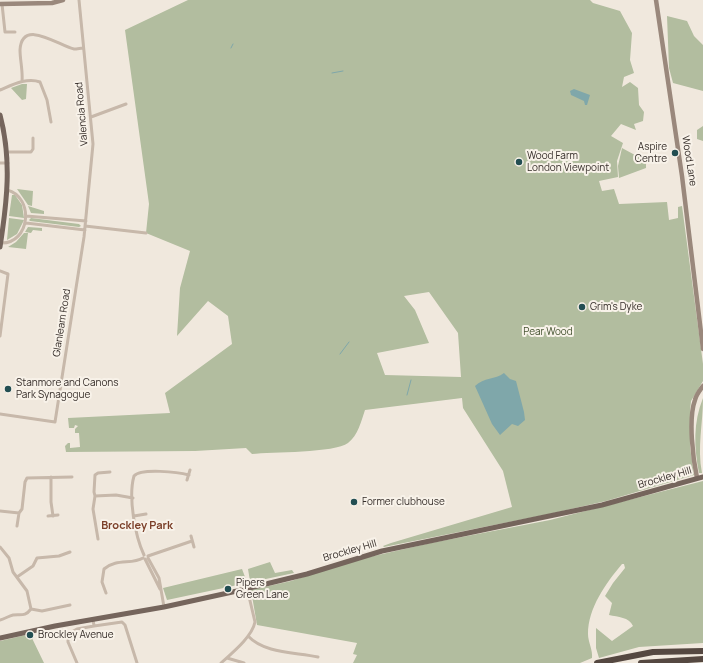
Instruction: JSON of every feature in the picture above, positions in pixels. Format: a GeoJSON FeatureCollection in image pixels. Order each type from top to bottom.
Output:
{"type":"FeatureCollection","features":[{"type":"Feature","properties":{"kind":"highway"},"geometry":{"type":"LineString","coordinates":[[597,663],[653,652],[703,651]]}},
{"type":"Feature","properties":{"kind":"highway"},"geometry":{"type":"LineString","coordinates":[[641,663],[703,659]]}},
{"type":"Feature","properties":{"kind":"highway"},"geometry":{"type":"LineString","coordinates":[[641,663],[649,663]]}},
{"type":"Feature","properties":{"kind":"main road"},"geometry":{"type":"LineString","coordinates":[[0,118],[8,162],[7,190],[0,245]]}},
{"type":"Feature","properties":{"kind":"main road","name":"Brockley Hill"},"geometry":{"type":"LineString","coordinates":[[0,638],[93,619],[164,607],[307,574],[382,551],[602,505],[700,478]]}},
{"type":"Feature","properties":{"kind":"street"},"geometry":{"type":"LineString","coordinates":[[14,32],[5,32],[1,4],[63,0]]}},
{"type":"Feature","properties":{"kind":"street","name":"Valencia Road"},"geometry":{"type":"LineString","coordinates":[[79,0],[94,138],[85,228]]}},
{"type":"Feature","properties":{"kind":"street","name":"Wood Lane"},"geometry":{"type":"LineString","coordinates":[[656,0],[682,176],[703,349]]}},
{"type":"Feature","properties":{"kind":"street"},"geometry":{"type":"LineString","coordinates":[[22,81],[20,50],[27,36],[37,34],[74,49],[84,48]]}},
{"type":"Feature","properties":{"kind":"street"},"geometry":{"type":"LineString","coordinates":[[0,90],[22,81],[40,82],[47,100],[51,122]]}},
{"type":"Feature","properties":{"kind":"street"},"geometry":{"type":"LineString","coordinates":[[91,117],[126,104]]}},
{"type":"Feature","properties":{"kind":"street"},"geometry":{"type":"LineString","coordinates":[[7,152],[31,152],[33,149],[33,138]]}},
{"type":"Feature","properties":{"kind":"street"},"geometry":{"type":"LineString","coordinates":[[0,163],[8,162]]}},
{"type":"Feature","properties":{"kind":"street"},"geometry":{"type":"LineString","coordinates":[[0,245],[16,237],[26,223],[26,216],[20,198],[13,192],[7,190]]}},
{"type":"Feature","properties":{"kind":"street"},"geometry":{"type":"LineString","coordinates":[[26,216],[86,221]]}},
{"type":"Feature","properties":{"kind":"street"},"geometry":{"type":"LineString","coordinates":[[26,223],[146,233]]}},
{"type":"Feature","properties":{"kind":"street","name":"Glanleam Road"},"geometry":{"type":"LineString","coordinates":[[0,414],[55,422],[85,228]]}},
{"type":"Feature","properties":{"kind":"street"},"geometry":{"type":"LineString","coordinates":[[0,271],[8,274],[0,336]]}},
{"type":"Feature","properties":{"kind":"street"},"geometry":{"type":"LineString","coordinates":[[700,478],[693,453],[693,410],[696,396],[703,386]]}},
{"type":"Feature","properties":{"kind":"street"},"geometry":{"type":"LineString","coordinates":[[187,480],[190,470]]}},
{"type":"Feature","properties":{"kind":"street"},"geometry":{"type":"LineString","coordinates":[[98,539],[93,509],[95,496],[95,475],[98,473],[110,472]]}},
{"type":"Feature","properties":{"kind":"street"},"geometry":{"type":"LineString","coordinates":[[164,607],[158,575],[140,547],[134,516],[132,481],[136,473],[180,472],[189,475]]}},
{"type":"Feature","properties":{"kind":"street"},"geometry":{"type":"LineString","coordinates":[[52,477],[51,502],[53,516]]}},
{"type":"Feature","properties":{"kind":"street"},"geometry":{"type":"LineString","coordinates":[[17,526],[19,513],[22,509],[26,479],[72,477]]}},
{"type":"Feature","properties":{"kind":"street"},"geometry":{"type":"LineString","coordinates":[[95,496],[116,494],[132,498]]}},
{"type":"Feature","properties":{"kind":"street"},"geometry":{"type":"LineString","coordinates":[[0,511],[19,513]]}},
{"type":"Feature","properties":{"kind":"street"},"geometry":{"type":"LineString","coordinates":[[134,516],[146,514]]}},
{"type":"Feature","properties":{"kind":"street"},"geometry":{"type":"LineString","coordinates":[[48,516],[58,515]]}},
{"type":"Feature","properties":{"kind":"street"},"geometry":{"type":"LineString","coordinates":[[191,536],[194,547]]}},
{"type":"Feature","properties":{"kind":"street"},"geometry":{"type":"LineString","coordinates":[[106,593],[102,582],[104,569],[117,562],[137,561],[192,541]]}},
{"type":"Feature","properties":{"kind":"street"},"geometry":{"type":"LineString","coordinates":[[0,546],[6,554],[12,570],[27,591],[31,610]]}},
{"type":"Feature","properties":{"kind":"street"},"geometry":{"type":"LineString","coordinates":[[17,577],[32,566],[37,558],[59,556],[70,552]]}},
{"type":"Feature","properties":{"kind":"street"},"geometry":{"type":"LineString","coordinates":[[221,663],[253,630],[255,622],[247,588]]}},
{"type":"Feature","properties":{"kind":"street"},"geometry":{"type":"LineString","coordinates":[[64,600],[65,606]]}},
{"type":"Feature","properties":{"kind":"street"},"geometry":{"type":"LineString","coordinates":[[0,620],[13,615],[18,616],[27,614],[31,610],[42,611],[70,605]]}},
{"type":"Feature","properties":{"kind":"street"},"geometry":{"type":"LineString","coordinates":[[93,619],[94,626]]}},
{"type":"Feature","properties":{"kind":"street"},"geometry":{"type":"LineString","coordinates":[[77,663],[68,642],[68,634],[77,629],[122,622],[125,625],[137,663]]}},
{"type":"Feature","properties":{"kind":"street"},"geometry":{"type":"LineString","coordinates":[[248,636],[258,643],[275,650],[318,656]]}},
{"type":"Feature","properties":{"kind":"street"},"geometry":{"type":"LineString","coordinates":[[227,658],[244,663]]}},
{"type":"Feature","properties":{"kind":"green space","name":"Pear Wood"},"geometry":{"type":"Polygon","coordinates":[[[188,0],[590,0],[593,3],[620,11],[632,33],[630,60],[634,73],[624,77],[622,87],[630,82],[638,88],[639,105],[644,112],[643,121],[634,124],[636,130],[621,124],[611,136],[623,143],[617,161],[618,177],[599,181],[602,191],[614,189],[619,204],[667,202],[669,220],[678,218],[678,207],[682,206],[703,364],[703,381],[691,401],[690,411],[690,447],[694,475],[606,501],[384,547],[383,546],[391,543],[512,507],[503,471],[463,408],[462,398],[365,410],[359,428],[351,440],[341,446],[330,449],[302,452],[252,454],[246,448],[195,451],[66,452],[65,446],[68,443],[70,443],[70,448],[80,447],[79,433],[75,433],[75,429],[78,426],[75,425],[74,428],[69,428],[68,418],[170,413],[165,393],[232,344],[228,316],[208,301],[177,336],[180,288],[190,251],[146,233],[149,204],[125,30],[188,0]],[[429,292],[404,296],[415,310],[429,343],[377,353],[385,375],[461,377],[458,333],[429,292]]]}},
{"type":"Feature","properties":{"kind":"green space"},"geometry":{"type":"Polygon","coordinates":[[[667,16],[687,21],[694,36],[703,45],[703,91],[673,83],[669,68],[667,16]]]}},
{"type":"Feature","properties":{"kind":"green space"},"geometry":{"type":"Polygon","coordinates":[[[22,84],[27,84],[26,99],[22,100],[11,88],[22,84]]]}},
{"type":"Feature","properties":{"kind":"green space"},"geometry":{"type":"Polygon","coordinates":[[[703,126],[703,141],[697,139],[697,130],[703,126]]]}},
{"type":"Feature","properties":{"kind":"green space"},"geometry":{"type":"Polygon","coordinates":[[[622,148],[646,161],[646,168],[619,178],[618,166],[622,148]]]}},
{"type":"Feature","properties":{"kind":"green space"},"geometry":{"type":"Polygon","coordinates":[[[17,189],[33,191],[32,206],[28,205],[17,189]]]}},
{"type":"Feature","properties":{"kind":"green space"},"geometry":{"type":"Polygon","coordinates":[[[12,195],[15,195],[22,205],[24,218],[9,216],[12,195]]]}},
{"type":"Feature","properties":{"kind":"green space"},"geometry":{"type":"Polygon","coordinates":[[[28,206],[44,211],[44,214],[31,213],[28,206]]]}},
{"type":"Feature","properties":{"kind":"green space"},"geometry":{"type":"Polygon","coordinates":[[[9,218],[24,220],[17,234],[7,240],[9,218]]]}},
{"type":"Feature","properties":{"kind":"green space"},"geometry":{"type":"Polygon","coordinates":[[[31,218],[79,224],[81,226],[30,221],[29,220],[31,218]]]}},
{"type":"Feature","properties":{"kind":"green space"},"geometry":{"type":"Polygon","coordinates":[[[28,227],[42,228],[42,231],[33,230],[31,233],[25,232],[28,227]]]}},
{"type":"Feature","properties":{"kind":"green space"},"geometry":{"type":"Polygon","coordinates":[[[24,233],[28,233],[26,249],[8,247],[16,242],[24,233]]]}},
{"type":"Feature","properties":{"kind":"green space"},"geometry":{"type":"Polygon","coordinates":[[[703,398],[700,445],[702,473],[699,473],[695,435],[697,417],[703,398]]]}},
{"type":"Feature","properties":{"kind":"green space"},"geometry":{"type":"Polygon","coordinates":[[[703,481],[703,643],[639,647],[599,658],[596,648],[596,628],[612,641],[633,626],[626,619],[609,615],[612,603],[605,596],[625,568],[624,564],[622,564],[610,579],[595,605],[591,615],[588,634],[592,658],[580,663],[353,663],[357,655],[353,654],[357,643],[257,625],[251,590],[291,581],[356,560],[431,543],[550,520],[703,481]]]}},
{"type":"Feature","properties":{"kind":"green space"},"geometry":{"type":"Polygon","coordinates":[[[270,562],[275,573],[292,570],[294,573],[167,600],[163,588],[242,569],[247,582],[250,581],[248,569],[270,562]]]}},
{"type":"Feature","properties":{"kind":"green space"},"geometry":{"type":"Polygon","coordinates":[[[30,634],[44,663],[0,663],[0,641],[30,634]]]}},
{"type":"Feature","properties":{"kind":"water"},"geometry":{"type":"Polygon","coordinates":[[[574,89],[590,95],[587,105],[585,105],[584,101],[571,95],[570,91],[574,89]]]}},
{"type":"Feature","properties":{"kind":"water"},"geometry":{"type":"Polygon","coordinates":[[[504,373],[510,379],[516,381],[525,420],[518,426],[512,424],[500,435],[492,424],[475,386],[482,381],[497,377],[504,373]]]}},
{"type":"Feature","properties":{"kind":"waterway"},"geometry":{"type":"LineString","coordinates":[[231,48],[233,44]]}},
{"type":"Feature","properties":{"kind":"waterway"},"geometry":{"type":"LineString","coordinates":[[332,73],[343,71]]}},
{"type":"Feature","properties":{"kind":"waterway"},"geometry":{"type":"LineString","coordinates":[[340,354],[349,342]]}},
{"type":"Feature","properties":{"kind":"waterway"},"geometry":{"type":"LineString","coordinates":[[407,395],[411,380]]}},
{"type":"Feature","properties":{"kind":"place","name":"Aspire Centre"},"geometry":{"type":"Point","coordinates":[675,153]}},
{"type":"Feature","properties":{"kind":"place","name":"Wood Farm London Viewpoint"},"geometry":{"type":"Point","coordinates":[519,162]}},
{"type":"Feature","properties":{"kind":"place","name":"Grim's Dyke"},"geometry":{"type":"Point","coordinates":[582,307]}},
{"type":"Feature","properties":{"kind":"place","name":"Stanmore and Canons Park Synagogue"},"geometry":{"type":"Point","coordinates":[8,389]}},
{"type":"Feature","properties":{"kind":"place","name":"Former clubhouse"},"geometry":{"type":"Point","coordinates":[354,502]}},
{"type":"Feature","properties":{"kind":"place","name":"Pipers Green Lane"},"geometry":{"type":"Point","coordinates":[228,589]}},
{"type":"Feature","properties":{"kind":"place","name":"Brockley Avenue"},"geometry":{"type":"Point","coordinates":[30,635]}},
{"type":"Feature","properties":{"kind":"district","name":"Brockley Park"},"geometry":{"type":"Point","coordinates":[137,526]}}]}
